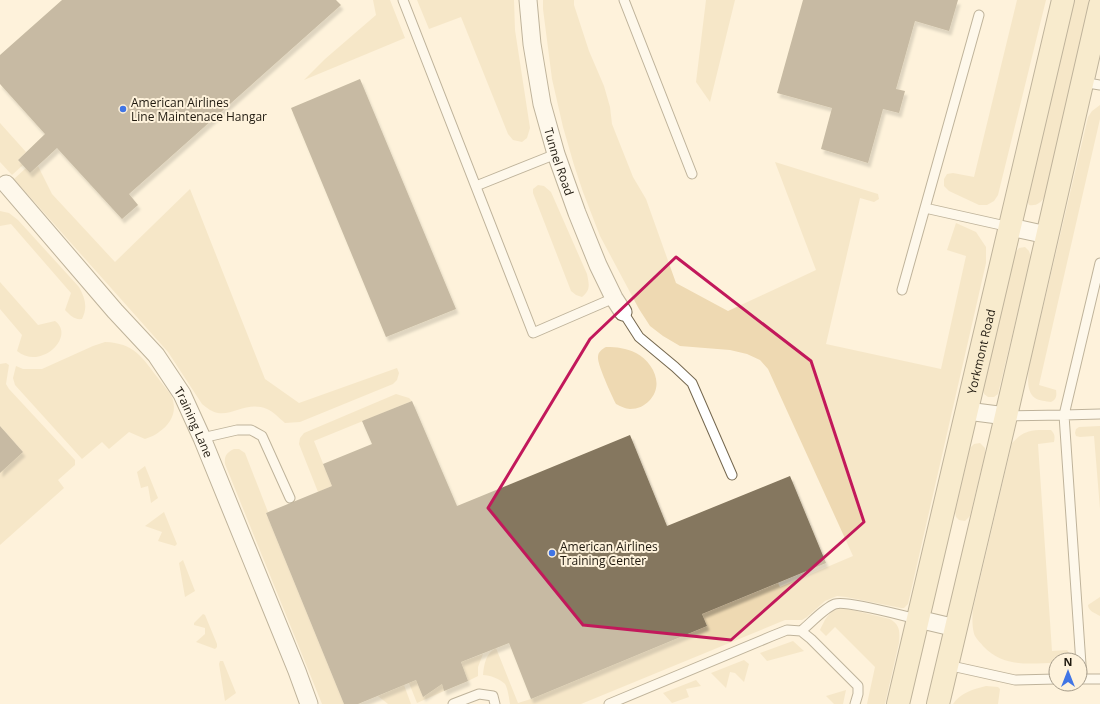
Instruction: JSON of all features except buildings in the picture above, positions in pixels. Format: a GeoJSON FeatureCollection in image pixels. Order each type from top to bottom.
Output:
{"type":"FeatureCollection","features":[{"type":"Feature","properties":{"kind":"street","name":"Tunnel Road"},"geometry":{"type":"LineString","coordinates":[[528,0],[532,44],[542,104],[556,154],[577,213],[598,265],[618,305]]}},
{"type":"Feature","properties":{"kind":"street","name":"Yorkmont Road"},"geometry":{"type":"LineString","coordinates":[[898,704],[1063,0]]}},
{"type":"Feature","properties":{"kind":"street"},"geometry":{"type":"LineString","coordinates":[[938,704],[1047,235],[1091,83],[1100,5]]}},
{"type":"Feature","properties":{"kind":"street","name":"Training Lane"},"geometry":{"type":"LineString","coordinates":[[2,184],[156,355],[182,394],[202,438],[309,704]]}},
{"type":"Feature","properties":{"kind":"street"},"geometry":{"type":"LineString","coordinates":[[1010,227],[1047,235]]}},
{"type":"Feature","properties":{"kind":"street"},"geometry":{"type":"LineString","coordinates":[[967,412],[1006,416]]}},
{"type":"Feature","properties":{"kind":"street"},"geometry":{"type":"LineString","coordinates":[[918,619],[956,628]]}},
{"type":"Feature","properties":{"kind":"lane"},"geometry":{"type":"LineString","coordinates":[[403,0],[533,333],[618,305],[639,337],[692,383],[732,475]]}},
{"type":"Feature","properties":{"kind":"lane"},"geometry":{"type":"LineString","coordinates":[[624,0],[692,174]]}},
{"type":"Feature","properties":{"kind":"lane"},"geometry":{"type":"LineString","coordinates":[[902,290],[979,15]]}},
{"type":"Feature","properties":{"kind":"lane"},"geometry":{"type":"LineString","coordinates":[[476,186],[556,154]]}},
{"type":"Feature","properties":{"kind":"lane"},"geometry":{"type":"LineString","coordinates":[[925,208],[1010,227]]}},
{"type":"Feature","properties":{"kind":"lane"},"geometry":{"type":"LineString","coordinates":[[1079,652],[1064,416],[1100,263]]}},
{"type":"Feature","properties":{"kind":"lane"},"geometry":{"type":"LineString","coordinates":[[1006,416],[1064,416],[1100,414]]}},
{"type":"Feature","properties":{"kind":"lane"},"geometry":{"type":"LineString","coordinates":[[202,438],[237,430],[251,430],[262,436],[290,498]]}},
{"type":"Feature","properties":{"kind":"lane"},"geometry":{"type":"LineString","coordinates":[[802,631],[826,609],[836,603],[849,604],[918,619]]}},
{"type":"Feature","properties":{"kind":"lane"},"geometry":{"type":"LineString","coordinates":[[609,704],[787,630],[802,631],[858,686],[858,694],[855,704]]}},
{"type":"Feature","properties":{"kind":"lane"},"geometry":{"type":"LineString","coordinates":[[947,665],[1015,680],[1048,679]]}},
{"type":"Feature","properties":{"kind":"lane"},"geometry":{"type":"LineString","coordinates":[[1088,679],[1100,679]]}},
{"type":"Feature","properties":{"kind":"lane"},"geometry":{"type":"LineString","coordinates":[[453,704],[479,694],[493,696],[495,704]]}},
{"type":"Feature","properties":{"kind":"highlighted area"},"geometry":{"type":"Polygon","coordinates":[[[676,257],[811,361],[864,522],[731,640],[583,625],[488,508],[590,339],[676,257]]]}},
{"type":"Feature","properties":{"kind":"shaded area"},"geometry":{"type":"Polygon","coordinates":[[[373,0],[390,0],[405,38],[304,80],[325,59],[376,15],[373,0]]]}},
{"type":"Feature","properties":{"kind":"shaded area"},"geometry":{"type":"Polygon","coordinates":[[[417,0],[514,0],[515,30],[530,128],[527,138],[522,142],[513,140],[508,134],[461,17],[429,29],[417,0]]]}},
{"type":"Feature","properties":{"kind":"shaded area"},"geometry":{"type":"Polygon","coordinates":[[[543,0],[574,0],[574,5],[589,51],[604,86],[610,107],[612,124],[633,177],[646,199],[676,283],[728,311],[816,270],[775,162],[878,194],[879,199],[874,202],[860,198],[826,344],[941,369],[966,256],[947,250],[956,223],[976,232],[986,247],[986,263],[908,604],[904,608],[837,596],[825,601],[802,620],[785,620],[581,704],[510,704],[508,691],[505,684],[500,680],[483,675],[488,656],[496,648],[518,703],[531,699],[707,626],[702,614],[778,583],[780,587],[853,556],[768,369],[760,360],[747,354],[730,350],[680,346],[650,326],[639,309],[600,236],[574,165],[563,127],[552,79],[543,0]]]}},
{"type":"Feature","properties":{"kind":"shaded area"},"geometry":{"type":"Polygon","coordinates":[[[706,0],[735,0],[710,102],[696,82],[706,0]]]}},
{"type":"Feature","properties":{"kind":"shaded area"},"geometry":{"type":"Polygon","coordinates":[[[1017,0],[1046,0],[998,195],[994,201],[987,205],[979,205],[949,191],[944,186],[944,179],[947,174],[953,173],[974,177],[1017,0]]]}},
{"type":"Feature","properties":{"kind":"shaded area"},"geometry":{"type":"Polygon","coordinates":[[[1074,0],[1091,0],[1045,197],[1038,204],[1029,205],[1027,200],[1074,0]]]}},
{"type":"Feature","properties":{"kind":"shaded area"},"geometry":{"type":"Polygon","coordinates":[[[1100,105],[1100,119],[1039,385],[1056,390],[1056,396],[1051,402],[1038,400],[1030,392],[1028,384],[1029,367],[1088,117],[1092,111],[1100,105]]]}},
{"type":"Feature","properties":{"kind":"shaded area"},"geometry":{"type":"Polygon","coordinates":[[[0,123],[26,152],[18,160],[23,165],[12,175],[0,162],[0,123]]]}},
{"type":"Feature","properties":{"kind":"shaded area"},"geometry":{"type":"Polygon","coordinates":[[[38,166],[52,194],[115,262],[190,189],[265,379],[299,403],[397,368],[399,373],[397,380],[393,384],[300,422],[285,423],[272,412],[260,407],[248,407],[224,413],[218,413],[210,410],[202,404],[168,352],[14,179],[26,168],[30,173],[38,166]]]}},
{"type":"Feature","properties":{"kind":"shaded area"},"geometry":{"type":"Polygon","coordinates":[[[538,185],[544,186],[551,192],[587,274],[589,284],[588,289],[582,297],[571,291],[533,193],[533,189],[538,185]]]}},
{"type":"Feature","properties":{"kind":"shaded area"},"geometry":{"type":"Polygon","coordinates":[[[0,211],[9,213],[18,220],[79,287],[85,303],[85,310],[82,319],[74,318],[65,310],[71,293],[11,224],[0,226],[0,211]]]}},
{"type":"Feature","properties":{"kind":"shaded area"},"geometry":{"type":"Polygon","coordinates":[[[1025,247],[1029,251],[1031,257],[998,394],[994,397],[988,397],[984,394],[983,389],[1015,253],[1019,248],[1025,247]]]}},
{"type":"Feature","properties":{"kind":"shaded area"},"geometry":{"type":"Polygon","coordinates":[[[0,282],[38,325],[55,321],[60,327],[61,335],[59,342],[53,349],[36,357],[26,356],[17,351],[22,335],[0,309],[0,282]]]}},
{"type":"Feature","properties":{"kind":"shaded area"},"geometry":{"type":"Polygon","coordinates":[[[105,342],[115,343],[130,348],[142,358],[171,395],[174,411],[167,425],[155,435],[145,439],[129,432],[109,449],[102,442],[82,459],[15,385],[13,378],[16,366],[23,369],[42,369],[105,342]]]}},
{"type":"Feature","properties":{"kind":"shaded area"},"geometry":{"type":"Polygon","coordinates":[[[606,347],[621,348],[636,353],[652,368],[655,374],[656,388],[654,395],[645,404],[638,408],[630,409],[616,404],[598,361],[599,352],[606,347]]]}},
{"type":"Feature","properties":{"kind":"shaded area"},"geometry":{"type":"Polygon","coordinates":[[[6,363],[9,365],[6,384],[9,389],[75,460],[75,465],[58,480],[64,488],[0,545],[0,473],[23,452],[0,426],[0,364],[6,363]]]}},
{"type":"Feature","properties":{"kind":"shaded area"},"geometry":{"type":"Polygon","coordinates":[[[396,394],[409,398],[412,401],[314,441],[332,486],[318,492],[299,444],[300,438],[304,433],[396,394]]]}},
{"type":"Feature","properties":{"kind":"shaded area"},"geometry":{"type":"Polygon","coordinates":[[[1100,426],[1100,509],[1094,436],[1080,437],[1076,436],[1075,433],[1076,429],[1079,427],[1100,426]]]}},
{"type":"Feature","properties":{"kind":"shaded area"},"geometry":{"type":"Polygon","coordinates":[[[1051,430],[1055,437],[1054,442],[1038,444],[1052,651],[1067,650],[1068,652],[1048,652],[1048,663],[1017,663],[999,658],[991,653],[978,640],[975,636],[972,623],[973,609],[1012,443],[1024,433],[1031,431],[1051,430]]]}},
{"type":"Feature","properties":{"kind":"shaded area"},"geometry":{"type":"Polygon","coordinates":[[[980,443],[985,448],[985,454],[970,516],[965,521],[959,520],[956,517],[955,512],[970,448],[974,444],[980,443]]]}},
{"type":"Feature","properties":{"kind":"shaded area"},"geometry":{"type":"Polygon","coordinates":[[[234,449],[239,449],[245,453],[268,512],[266,513],[344,704],[322,704],[225,464],[226,455],[234,449]]]}},
{"type":"Feature","properties":{"kind":"shaded area"},"geometry":{"type":"Polygon","coordinates":[[[145,466],[158,498],[151,503],[148,486],[141,488],[137,472],[145,466]]]}},
{"type":"Feature","properties":{"kind":"shaded area"},"geometry":{"type":"Polygon","coordinates":[[[164,512],[177,544],[175,546],[158,541],[162,532],[145,526],[164,512]]]}},
{"type":"Feature","properties":{"kind":"shaded area"},"geometry":{"type":"Polygon","coordinates":[[[183,560],[195,591],[185,597],[179,563],[183,560]]]}},
{"type":"Feature","properties":{"kind":"shaded area"},"geometry":{"type":"Polygon","coordinates":[[[1100,597],[1100,616],[1090,610],[1088,605],[1100,597]]]}},
{"type":"Feature","properties":{"kind":"shaded area"},"geometry":{"type":"Polygon","coordinates":[[[840,608],[890,619],[898,626],[899,643],[885,704],[867,704],[875,667],[835,627],[826,636],[820,630],[827,616],[840,608]]]}},
{"type":"Feature","properties":{"kind":"shaded area"},"geometry":{"type":"Polygon","coordinates":[[[203,614],[205,615],[217,644],[215,649],[196,642],[205,634],[205,628],[194,625],[194,623],[203,614]]]}},
{"type":"Feature","properties":{"kind":"shaded area"},"geometry":{"type":"Polygon","coordinates":[[[793,641],[804,651],[767,661],[760,653],[793,641]]]}},
{"type":"Feature","properties":{"kind":"shaded area"},"geometry":{"type":"Polygon","coordinates":[[[483,654],[478,667],[478,676],[468,681],[461,662],[483,654]]]}},
{"type":"Feature","properties":{"kind":"shaded area"},"geometry":{"type":"Polygon","coordinates":[[[744,660],[749,664],[744,682],[735,673],[730,672],[726,688],[711,673],[744,660]]]}},
{"type":"Feature","properties":{"kind":"shaded area"},"geometry":{"type":"Polygon","coordinates":[[[220,661],[223,661],[236,693],[225,701],[219,664],[220,661]]]}},
{"type":"Feature","properties":{"kind":"shaded area"},"geometry":{"type":"Polygon","coordinates":[[[416,680],[423,697],[442,684],[444,691],[417,703],[409,683],[416,680]]]}},
{"type":"Feature","properties":{"kind":"shaded area"},"geometry":{"type":"Polygon","coordinates":[[[696,680],[701,686],[686,689],[689,697],[672,703],[663,693],[696,680]]]}},
{"type":"Feature","properties":{"kind":"shaded area"},"geometry":{"type":"Polygon","coordinates":[[[404,685],[411,704],[388,704],[378,696],[404,685]]]}},
{"type":"Feature","properties":{"kind":"shaded area"},"geometry":{"type":"Polygon","coordinates":[[[986,686],[998,687],[1000,689],[998,704],[953,704],[963,694],[986,686]]]}},
{"type":"Feature","properties":{"kind":"shaded area"},"geometry":{"type":"Polygon","coordinates":[[[846,690],[843,704],[834,704],[826,696],[846,690]]]}},
{"type":"Feature","properties":{"kind":"place","name":"American Airlines Line Maintenace Hangar"},"geometry":{"type":"Point","coordinates":[123,109]}},
{"type":"Feature","properties":{"kind":"place","name":"American Airlines Training Center"},"geometry":{"type":"Point","coordinates":[552,553]}}]}
